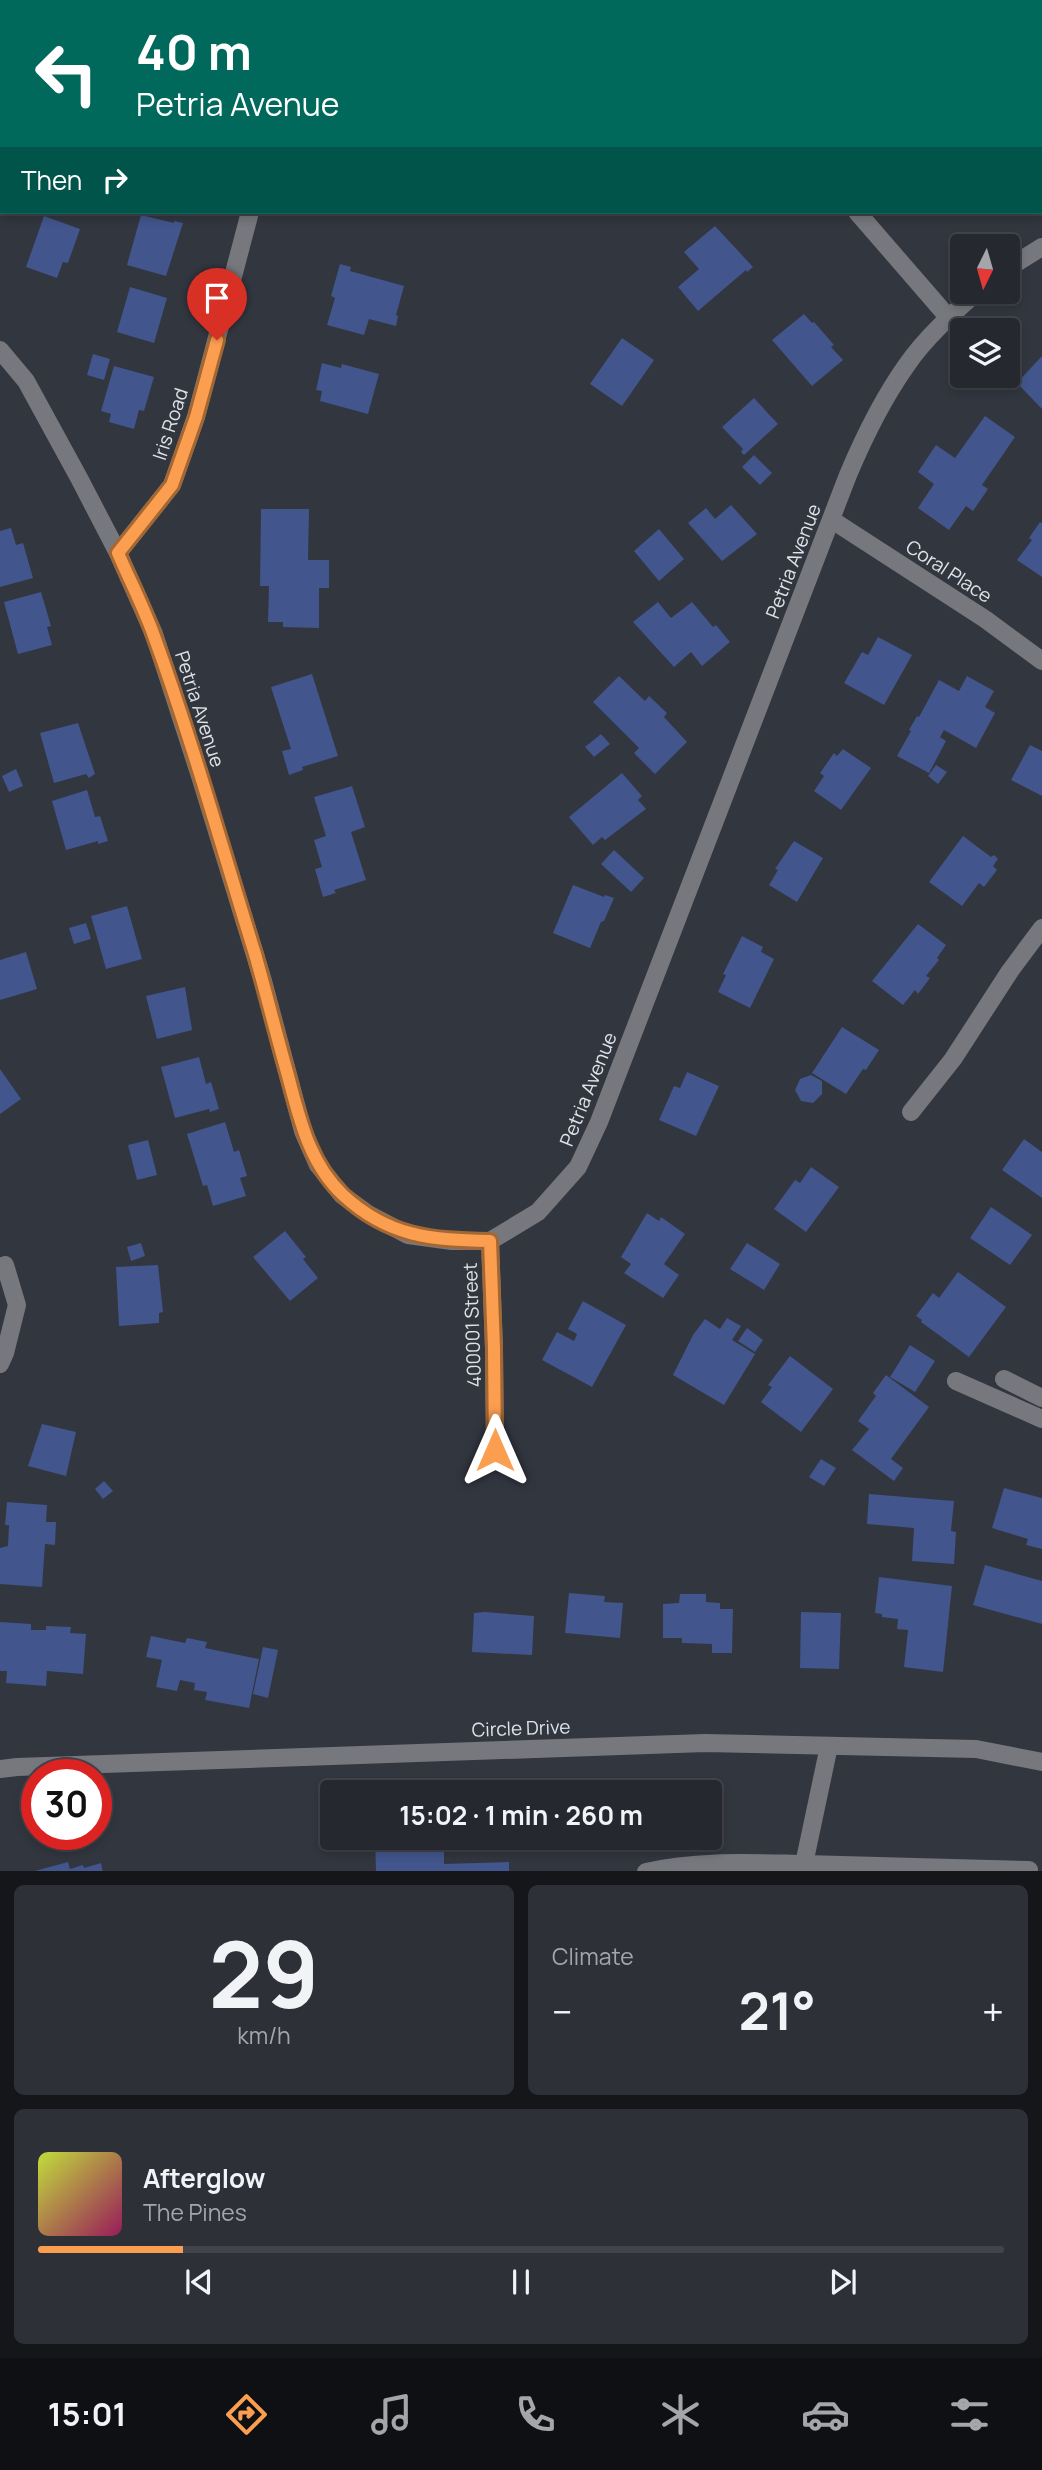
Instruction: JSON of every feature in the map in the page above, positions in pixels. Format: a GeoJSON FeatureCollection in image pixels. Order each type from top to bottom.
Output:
{"type":"FeatureCollection","features":[{"type":"Feature","properties":{"kind":"street","name":"Iris Road"},"geometry":{"type":"LineString","coordinates":[[118,553],[172,485],[196,417],[249,214]]}},
{"type":"Feature","properties":{"kind":"street"},"geometry":{"type":"LineString","coordinates":[[859,214],[948,317]]}},
{"type":"Feature","properties":{"kind":"street"},"geometry":{"type":"LineString","coordinates":[[1020,261],[1042,247]]}},
{"type":"Feature","properties":{"kind":"street","name":"Petria Avenue"},"geometry":{"type":"LineString","coordinates":[[0,350],[26,381],[118,553],[154,634],[262,981],[303,1131],[318,1165],[342,1195],[368,1214],[408,1235],[452,1241],[490,1241],[538,1212],[578,1167],[599,1122],[868,429],[906,365],[948,317],[963,304]]}},
{"type":"Feature","properties":{"kind":"street","name":"Coral Place"},"geometry":{"type":"LineString","coordinates":[[832,520],[985,620],[1042,661]]}},
{"type":"Feature","properties":{"kind":"street"},"geometry":{"type":"LineString","coordinates":[[911,1112],[953,1059],[1010,971],[1042,928]]}},
{"type":"Feature","properties":{"kind":"street","name":"400001 Street"},"geometry":{"type":"LineString","coordinates":[[490,1241],[495,1450]]}},
{"type":"Feature","properties":{"kind":"street"},"geometry":{"type":"LineString","coordinates":[[0,1364],[17,1305],[5,1265]]}},
{"type":"Feature","properties":{"kind":"street"},"geometry":{"type":"LineString","coordinates":[[1004,1379],[1042,1398]]}},
{"type":"Feature","properties":{"kind":"street"},"geometry":{"type":"LineString","coordinates":[[956,1381],[1042,1419]]}},
{"type":"Feature","properties":{"kind":"street","name":"Circle Drive"},"geometry":{"type":"LineString","coordinates":[[0,1769],[17,1766],[705,1743],[976,1749],[1042,1762]]}},
{"type":"Feature","properties":{"kind":"street"},"geometry":{"type":"LineString","coordinates":[[804,1864],[829,1746]]}},
{"type":"Feature","properties":{"kind":"street"},"geometry":{"type":"LineString","coordinates":[[646,1871],[673,1866],[743,1863],[1029,1870]]}},
{"type":"Feature","properties":{"kind":"building"},"geometry":{"type":"Polygon","coordinates":[[[141,215],[183,223],[166,276],[127,265],[141,215]]]}},
{"type":"Feature","properties":{"kind":"building"},"geometry":{"type":"Polygon","coordinates":[[[44,216],[80,229],[68,263],[63,262],[57,278],[26,267],[44,216]]]}},
{"type":"Feature","properties":{"kind":"building"},"geometry":{"type":"Polygon","coordinates":[[[715,226],[753,267],[698,311],[678,287],[699,269],[684,252],[715,226]]]}},
{"type":"Feature","properties":{"kind":"building"},"geometry":{"type":"Polygon","coordinates":[[[340,264],[351,267],[350,271],[404,286],[396,315],[396,326],[369,319],[364,335],[327,325],[335,298],[331,296],[340,264]]]}},
{"type":"Feature","properties":{"kind":"building"},"geometry":{"type":"Polygon","coordinates":[[[130,287],[167,298],[154,343],[117,332],[130,287]]]}},
{"type":"Feature","properties":{"kind":"building"},"geometry":{"type":"Polygon","coordinates":[[[804,314],[834,345],[831,347],[843,360],[812,386],[772,340],[804,314]]]}},
{"type":"Feature","properties":{"kind":"building"},"geometry":{"type":"Polygon","coordinates":[[[622,338],[654,360],[622,406],[590,384],[622,338]]]}},
{"type":"Feature","properties":{"kind":"building"},"geometry":{"type":"Polygon","coordinates":[[[93,354],[110,359],[104,380],[87,375],[93,354]]]}},
{"type":"Feature","properties":{"kind":"building"},"geometry":{"type":"Polygon","coordinates":[[[1042,356],[1042,409],[1020,386],[1020,380],[1042,356]]]}},
{"type":"Feature","properties":{"kind":"building"},"geometry":{"type":"Polygon","coordinates":[[[322,363],[341,368],[342,364],[379,374],[368,414],[320,401],[322,391],[316,390],[322,363]]]}},
{"type":"Feature","properties":{"kind":"building"},"geometry":{"type":"Polygon","coordinates":[[[114,366],[154,377],[144,411],[139,410],[134,429],[109,422],[111,414],[101,411],[114,366]]]}},
{"type":"Feature","properties":{"kind":"building"},"geometry":{"type":"Polygon","coordinates":[[[754,398],[778,424],[744,455],[741,452],[743,449],[722,427],[754,398]]]}},
{"type":"Feature","properties":{"kind":"building"},"geometry":{"type":"Polygon","coordinates":[[[985,416],[1015,437],[982,485],[988,489],[973,511],[966,506],[949,530],[918,508],[934,484],[918,472],[936,445],[955,458],[985,416]]]}},
{"type":"Feature","properties":{"kind":"building"},"geometry":{"type":"Polygon","coordinates":[[[754,455],[772,473],[760,485],[742,467],[754,455]]]}},
{"type":"Feature","properties":{"kind":"building"},"geometry":{"type":"Polygon","coordinates":[[[731,505],[757,534],[722,561],[688,523],[706,508],[715,519],[731,505]]]}},
{"type":"Feature","properties":{"kind":"building"},"geometry":{"type":"Polygon","coordinates":[[[261,509],[309,509],[308,560],[329,560],[329,588],[319,588],[319,628],[283,627],[283,622],[268,622],[269,586],[260,586],[261,509]]]}},
{"type":"Feature","properties":{"kind":"building"},"geometry":{"type":"Polygon","coordinates":[[[1040,522],[1042,577],[1017,560],[1032,540],[1029,538],[1040,522]]]}},
{"type":"Feature","properties":{"kind":"building"},"geometry":{"type":"Polygon","coordinates":[[[11,528],[16,545],[23,543],[33,578],[0,587],[0,531],[11,528]]]}},
{"type":"Feature","properties":{"kind":"building"},"geometry":{"type":"Polygon","coordinates":[[[659,529],[684,559],[659,581],[634,551],[659,529]]]}},
{"type":"Feature","properties":{"kind":"building"},"geometry":{"type":"Polygon","coordinates":[[[41,592],[51,626],[47,627],[52,645],[18,654],[4,602],[41,592]]]}},
{"type":"Feature","properties":{"kind":"building"},"geometry":{"type":"Polygon","coordinates":[[[658,602],[671,618],[692,602],[730,642],[702,666],[691,652],[674,667],[633,622],[658,602]]]}},
{"type":"Feature","properties":{"kind":"building"},"geometry":{"type":"Polygon","coordinates":[[[878,637],[912,655],[884,705],[844,683],[862,652],[868,655],[878,637]]]}},
{"type":"Feature","properties":{"kind":"building"},"geometry":{"type":"Polygon","coordinates":[[[312,674],[338,756],[302,767],[303,770],[289,775],[282,751],[291,749],[271,687],[312,674]]]}},
{"type":"Feature","properties":{"kind":"building"},"geometry":{"type":"Polygon","coordinates":[[[619,676],[645,701],[649,696],[667,713],[664,717],[687,742],[655,774],[634,753],[639,748],[593,702],[619,676]]]}},
{"type":"Feature","properties":{"kind":"building"},"geometry":{"type":"Polygon","coordinates":[[[967,676],[994,691],[985,707],[995,713],[976,748],[944,730],[940,737],[946,741],[929,773],[897,756],[939,680],[959,691],[967,676]]]}},
{"type":"Feature","properties":{"kind":"building"},"geometry":{"type":"Polygon","coordinates":[[[78,723],[95,774],[89,778],[86,774],[54,783],[40,733],[78,723]]]}},
{"type":"Feature","properties":{"kind":"building"},"geometry":{"type":"Polygon","coordinates":[[[601,734],[610,744],[594,757],[585,747],[601,734]]]}},
{"type":"Feature","properties":{"kind":"building"},"geometry":{"type":"Polygon","coordinates":[[[1030,745],[1042,751],[1042,796],[1011,780],[1030,745]]]}},
{"type":"Feature","properties":{"kind":"building"},"geometry":{"type":"Polygon","coordinates":[[[843,749],[871,768],[841,810],[814,791],[824,776],[820,773],[834,753],[837,756],[843,749]]]}},
{"type":"Feature","properties":{"kind":"building"},"geometry":{"type":"Polygon","coordinates":[[[936,765],[947,772],[938,784],[928,776],[936,765]]]}},
{"type":"Feature","properties":{"kind":"building"},"geometry":{"type":"Polygon","coordinates":[[[16,769],[23,786],[9,792],[2,776],[16,769]]]}},
{"type":"Feature","properties":{"kind":"building"},"geometry":{"type":"Polygon","coordinates":[[[622,773],[642,796],[638,800],[646,809],[605,840],[602,837],[593,845],[569,817],[622,773]]]}},
{"type":"Feature","properties":{"kind":"building"},"geometry":{"type":"Polygon","coordinates":[[[352,786],[365,827],[351,832],[366,880],[334,890],[336,893],[323,897],[315,869],[322,867],[314,840],[326,836],[314,797],[352,786]]]}},
{"type":"Feature","properties":{"kind":"building"},"geometry":{"type":"Polygon","coordinates":[[[87,790],[95,817],[100,816],[108,841],[66,850],[52,801],[87,790]]]}},
{"type":"Feature","properties":{"kind":"building"},"geometry":{"type":"Polygon","coordinates":[[[963,836],[991,857],[994,855],[998,859],[993,866],[997,870],[984,887],[979,883],[962,906],[929,882],[963,836]]]}},
{"type":"Feature","properties":{"kind":"building"},"geometry":{"type":"Polygon","coordinates":[[[794,841],[823,858],[797,902],[769,885],[778,870],[775,869],[794,841]]]}},
{"type":"Feature","properties":{"kind":"building"},"geometry":{"type":"Polygon","coordinates":[[[614,850],[644,878],[631,892],[601,864],[614,850]]]}},
{"type":"Feature","properties":{"kind":"building"},"geometry":{"type":"Polygon","coordinates":[[[573,885],[614,898],[590,948],[553,933],[573,885]]]}},
{"type":"Feature","properties":{"kind":"building"},"geometry":{"type":"Polygon","coordinates":[[[127,906],[142,959],[106,969],[91,916],[127,906]]]}},
{"type":"Feature","properties":{"kind":"building"},"geometry":{"type":"Polygon","coordinates":[[[86,923],[91,939],[74,944],[69,928],[86,923]]]}},
{"type":"Feature","properties":{"kind":"building"},"geometry":{"type":"Polygon","coordinates":[[[918,924],[946,945],[937,958],[939,960],[926,976],[930,978],[918,994],[915,990],[903,1005],[872,981],[918,924]]]}},
{"type":"Feature","properties":{"kind":"building"},"geometry":{"type":"Polygon","coordinates":[[[742,936],[763,947],[761,952],[774,959],[750,1008],[718,992],[726,975],[723,974],[742,936]]]}},
{"type":"Feature","properties":{"kind":"building"},"geometry":{"type":"Polygon","coordinates":[[[26,952],[37,989],[0,1000],[0,960],[26,952]]]}},
{"type":"Feature","properties":{"kind":"building"},"geometry":{"type":"Polygon","coordinates":[[[185,987],[192,1030],[157,1039],[146,996],[185,987]]]}},
{"type":"Feature","properties":{"kind":"building"},"geometry":{"type":"Polygon","coordinates":[[[842,1027],[879,1050],[846,1094],[812,1073],[842,1027]]]}},
{"type":"Feature","properties":{"kind":"building"},"geometry":{"type":"Polygon","coordinates":[[[199,1057],[206,1084],[211,1082],[219,1109],[175,1118],[161,1067],[199,1057]]]}},
{"type":"Feature","properties":{"kind":"building"},"geometry":{"type":"Polygon","coordinates":[[[0,1069],[21,1099],[0,1114],[0,1069]]]}},
{"type":"Feature","properties":{"kind":"building"},"geometry":{"type":"Polygon","coordinates":[[[687,1072],[719,1086],[696,1136],[659,1120],[674,1086],[680,1088],[687,1072]]]}},
{"type":"Feature","properties":{"kind":"building"},"geometry":{"type":"Polygon","coordinates":[[[811,1075],[822,1081],[822,1094],[813,1103],[801,1101],[795,1090],[800,1079],[811,1075]]]}},
{"type":"Feature","properties":{"kind":"building"},"geometry":{"type":"Polygon","coordinates":[[[225,1122],[234,1152],[239,1150],[247,1176],[240,1178],[246,1196],[213,1206],[207,1185],[203,1186],[187,1134],[225,1122]]]}},
{"type":"Feature","properties":{"kind":"building"},"geometry":{"type":"Polygon","coordinates":[[[1024,1139],[1042,1152],[1042,1198],[1002,1170],[1024,1139]]]}},
{"type":"Feature","properties":{"kind":"building"},"geometry":{"type":"Polygon","coordinates":[[[148,1140],[157,1175],[137,1180],[128,1145],[148,1140]]]}},
{"type":"Feature","properties":{"kind":"building"},"geometry":{"type":"Polygon","coordinates":[[[811,1167],[839,1187],[806,1232],[774,1209],[795,1180],[800,1183],[811,1167]]]}},
{"type":"Feature","properties":{"kind":"building"},"geometry":{"type":"Polygon","coordinates":[[[991,1207],[1032,1235],[1010,1265],[970,1238],[991,1207]]]}},
{"type":"Feature","properties":{"kind":"building"},"geometry":{"type":"Polygon","coordinates":[[[647,1213],[659,1221],[661,1217],[685,1234],[664,1264],[679,1275],[663,1298],[624,1273],[631,1264],[621,1257],[647,1213]]]}},
{"type":"Feature","properties":{"kind":"building"},"geometry":{"type":"Polygon","coordinates":[[[285,1231],[306,1257],[303,1259],[318,1278],[290,1301],[253,1257],[285,1231]]]}},
{"type":"Feature","properties":{"kind":"building"},"geometry":{"type":"Polygon","coordinates":[[[141,1243],[145,1256],[131,1261],[127,1247],[141,1243]]]}},
{"type":"Feature","properties":{"kind":"building"},"geometry":{"type":"Polygon","coordinates":[[[747,1243],[780,1264],[764,1290],[730,1269],[747,1243]]]}},
{"type":"Feature","properties":{"kind":"building"},"geometry":{"type":"Polygon","coordinates":[[[158,1265],[163,1312],[159,1313],[159,1323],[119,1326],[116,1267],[158,1265]]]}},
{"type":"Feature","properties":{"kind":"building"},"geometry":{"type":"Polygon","coordinates":[[[958,1272],[1006,1307],[969,1357],[916,1316],[933,1293],[939,1298],[958,1272]]]}},
{"type":"Feature","properties":{"kind":"building"},"geometry":{"type":"Polygon","coordinates":[[[583,1301],[626,1325],[592,1387],[542,1360],[557,1332],[574,1341],[577,1334],[568,1329],[583,1301]]]}},
{"type":"Feature","properties":{"kind":"building"},"geometry":{"type":"Polygon","coordinates":[[[727,1318],[741,1326],[732,1340],[755,1354],[724,1405],[673,1375],[693,1335],[705,1319],[720,1329],[727,1318]]]}},
{"type":"Feature","properties":{"kind":"building"},"geometry":{"type":"Polygon","coordinates":[[[747,1328],[763,1340],[755,1352],[738,1341],[747,1328]]]}},
{"type":"Feature","properties":{"kind":"building"},"geometry":{"type":"Polygon","coordinates":[[[910,1345],[935,1361],[915,1392],[890,1377],[910,1345]]]}},
{"type":"Feature","properties":{"kind":"building"},"geometry":{"type":"Polygon","coordinates":[[[790,1356],[833,1389],[801,1432],[761,1402],[772,1387],[768,1385],[790,1356]]]}},
{"type":"Feature","properties":{"kind":"building"},"geometry":{"type":"Polygon","coordinates":[[[886,1375],[929,1407],[891,1459],[903,1468],[894,1481],[852,1450],[869,1429],[858,1421],[876,1396],[873,1393],[886,1375]]]}},
{"type":"Feature","properties":{"kind":"building"},"geometry":{"type":"Polygon","coordinates":[[[42,1424],[76,1432],[66,1476],[28,1466],[42,1424]]]}},
{"type":"Feature","properties":{"kind":"building"},"geometry":{"type":"Polygon","coordinates":[[[821,1459],[836,1468],[824,1486],[809,1477],[821,1459]]]}},
{"type":"Feature","properties":{"kind":"building"},"geometry":{"type":"Polygon","coordinates":[[[104,1481],[113,1491],[103,1499],[95,1489],[104,1481]]]}},
{"type":"Feature","properties":{"kind":"building"},"geometry":{"type":"Polygon","coordinates":[[[1004,1488],[1042,1498],[1042,1549],[1026,1545],[1028,1539],[992,1528],[1004,1488]]]}},
{"type":"Feature","properties":{"kind":"building"},"geometry":{"type":"Polygon","coordinates":[[[869,1494],[954,1501],[951,1531],[956,1532],[954,1564],[912,1561],[914,1528],[867,1524],[869,1494]]]}},
{"type":"Feature","properties":{"kind":"building"},"geometry":{"type":"Polygon","coordinates":[[[7,1502],[47,1505],[46,1522],[56,1522],[55,1545],[45,1544],[42,1587],[0,1584],[0,1548],[8,1546],[9,1525],[5,1525],[7,1502]]]}},
{"type":"Feature","properties":{"kind":"building"},"geometry":{"type":"Polygon","coordinates":[[[985,1565],[1042,1581],[1042,1624],[973,1605],[985,1565]]]}},
{"type":"Feature","properties":{"kind":"building"},"geometry":{"type":"Polygon","coordinates":[[[879,1577],[952,1586],[943,1672],[904,1667],[908,1630],[897,1629],[898,1619],[882,1617],[882,1614],[875,1613],[879,1577]]]}},
{"type":"Feature","properties":{"kind":"building"},"geometry":{"type":"Polygon","coordinates":[[[569,1593],[605,1596],[604,1602],[623,1603],[620,1638],[565,1633],[569,1593]]]}},
{"type":"Feature","properties":{"kind":"building"},"geometry":{"type":"Polygon","coordinates":[[[680,1594],[706,1594],[706,1602],[720,1603],[720,1609],[733,1609],[732,1653],[712,1653],[712,1644],[682,1643],[682,1638],[663,1638],[663,1604],[679,1603],[680,1594]]]}},
{"type":"Feature","properties":{"kind":"building"},"geometry":{"type":"Polygon","coordinates":[[[801,1612],[841,1613],[839,1669],[800,1668],[801,1612]]]}},
{"type":"Feature","properties":{"kind":"building"},"geometry":{"type":"Polygon","coordinates":[[[474,1613],[534,1616],[532,1655],[472,1652],[474,1613]]]}},
{"type":"Feature","properties":{"kind":"building"},"geometry":{"type":"Polygon","coordinates":[[[0,1622],[31,1624],[31,1630],[46,1630],[46,1626],[71,1627],[70,1633],[86,1634],[83,1674],[47,1671],[46,1686],[6,1683],[7,1671],[0,1671],[0,1622]]]}},
{"type":"Feature","properties":{"kind":"building"},"geometry":{"type":"Polygon","coordinates":[[[151,1636],[185,1643],[187,1638],[207,1642],[205,1648],[259,1659],[249,1708],[205,1700],[207,1692],[194,1690],[195,1683],[180,1680],[177,1691],[156,1687],[162,1660],[146,1657],[151,1636]]]}},
{"type":"Feature","properties":{"kind":"building"},"geometry":{"type":"Polygon","coordinates":[[[263,1647],[278,1650],[268,1698],[253,1694],[263,1647]]]}},
{"type":"Feature","properties":{"kind":"building"},"geometry":{"type":"Polygon","coordinates":[[[375,1850],[444,1850],[444,1864],[509,1862],[509,1871],[376,1871],[375,1850]]]}},
{"type":"Feature","properties":{"kind":"building"},"geometry":{"type":"Polygon","coordinates":[[[68,1862],[70,1869],[101,1863],[103,1871],[35,1871],[68,1862]]]}},
{"type":"Feature","properties":{"kind":"route"},"geometry":{"type":"LineString","coordinates":[[217,340],[196,417],[172,485],[118,553],[154,634],[262,981],[303,1131],[318,1165],[342,1195],[368,1214],[408,1235],[452,1241],[490,1241],[495,1450]]}}]}
